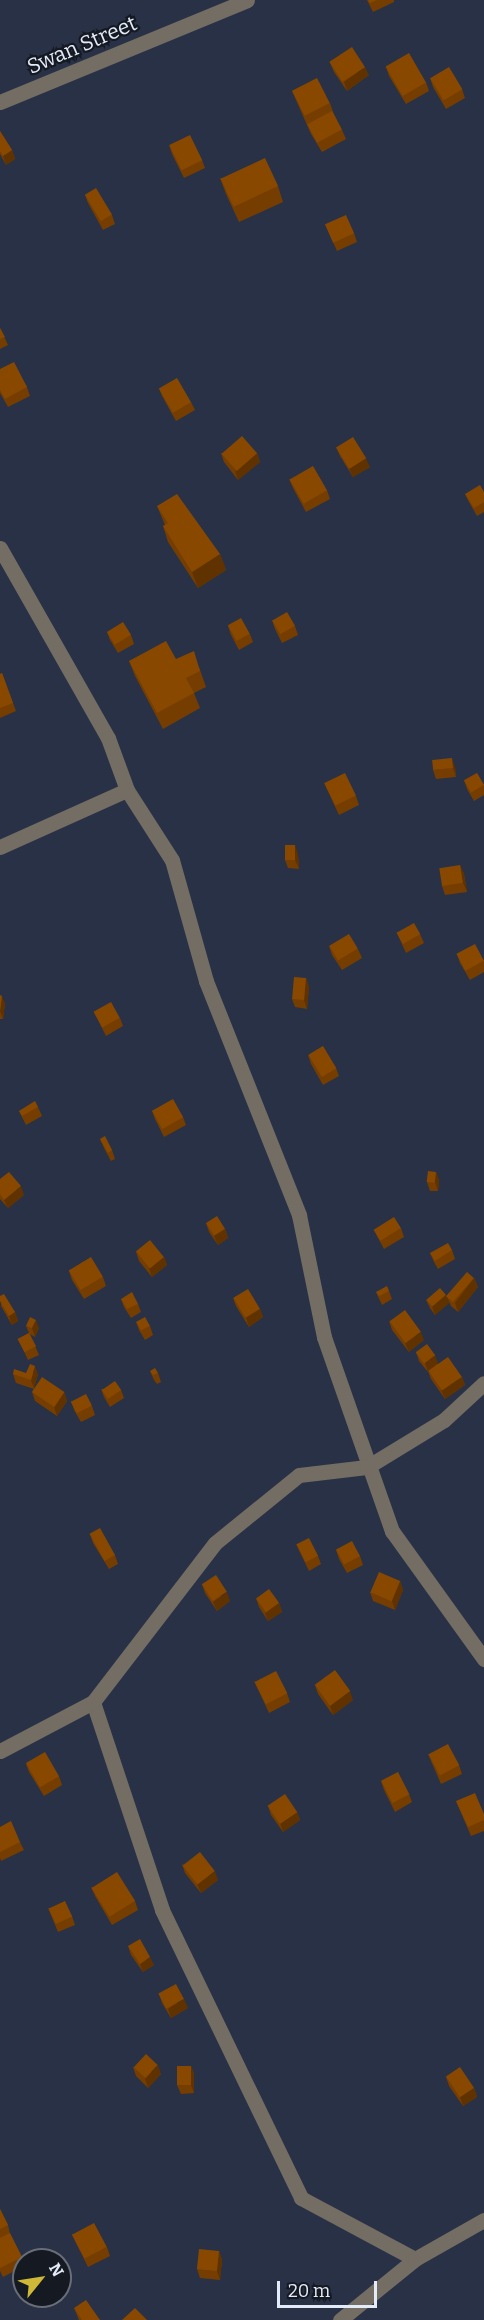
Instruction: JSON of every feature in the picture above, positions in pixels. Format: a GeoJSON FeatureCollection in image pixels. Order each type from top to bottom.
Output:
{"type":"FeatureCollection","features":[{"type":"Feature","properties":{"kind":"street","name":"Swan Street"},"geometry":{"type":"LineString","coordinates":[[0,102],[247,0]]}},
{"type":"Feature","properties":{"kind":"street"},"geometry":{"type":"LineString","coordinates":[[0,548],[108,738],[127,790],[171,860],[206,981],[299,1215],[324,1337],[367,1467],[392,1531],[484,1659]]}},
{"type":"Feature","properties":{"kind":"street"},"geometry":{"type":"LineString","coordinates":[[0,847],[127,790]]}},
{"type":"Feature","properties":{"kind":"street"},"geometry":{"type":"LineString","coordinates":[[0,1751],[93,1702],[215,1543],[299,1475],[367,1467],[444,1420],[484,1383]]}},
{"type":"Feature","properties":{"kind":"street"},"geometry":{"type":"LineString","coordinates":[[93,1702],[162,1910],[301,2198],[415,2259]]}},
{"type":"Feature","properties":{"kind":"street"},"geometry":{"type":"LineString","coordinates":[[339,2320],[415,2259],[484,2220]]}},
{"type":"Feature","properties":{"kind":"building"},"geometry":{"type":"Polygon","coordinates":[[[352,47],[365,67],[342,82],[329,62],[352,47]]]}},
{"type":"Feature","properties":{"kind":"building"},"geometry":{"type":"Polygon","coordinates":[[[409,53],[426,82],[403,96],[386,66],[409,53]]]}},
{"type":"Feature","properties":{"kind":"building"},"geometry":{"type":"Polygon","coordinates":[[[449,67],[462,89],[444,101],[430,78],[449,67]]]}},
{"type":"Feature","properties":{"kind":"building"},"geometry":{"type":"Polygon","coordinates":[[[317,78],[330,103],[305,116],[292,91],[317,78]]]}},
{"type":"Feature","properties":{"kind":"building"},"geometry":{"type":"Polygon","coordinates":[[[332,111],[342,130],[317,143],[307,124],[332,111]]]}},
{"type":"Feature","properties":{"kind":"building"},"geometry":{"type":"Polygon","coordinates":[[[0,131],[12,150],[3,156],[0,151],[0,131]]]}},
{"type":"Feature","properties":{"kind":"building"},"geometry":{"type":"Polygon","coordinates":[[[190,135],[202,160],[182,170],[169,145],[190,135]]]}},
{"type":"Feature","properties":{"kind":"building"},"geometry":{"type":"Polygon","coordinates":[[[265,158],[278,186],[234,207],[221,179],[265,158]]]}},
{"type":"Feature","properties":{"kind":"building"},"geometry":{"type":"Polygon","coordinates":[[[96,188],[112,215],[101,221],[85,195],[96,188]]]}},
{"type":"Feature","properties":{"kind":"building"},"geometry":{"type":"Polygon","coordinates":[[[346,215],[354,233],[333,243],[325,224],[346,215]]]}},
{"type":"Feature","properties":{"kind":"building"},"geometry":{"type":"Polygon","coordinates":[[[0,328],[5,337],[0,339],[0,328]]]}},
{"type":"Feature","properties":{"kind":"building"},"geometry":{"type":"Polygon","coordinates":[[[14,362],[27,387],[5,399],[0,390],[0,369],[14,362]]]}},
{"type":"Feature","properties":{"kind":"building"},"geometry":{"type":"Polygon","coordinates":[[[177,378],[191,402],[173,413],[159,388],[177,378]]]}},
{"type":"Feature","properties":{"kind":"building"},"geometry":{"type":"Polygon","coordinates":[[[242,436],[257,453],[237,471],[222,454],[242,436]]]}},
{"type":"Feature","properties":{"kind":"building"},"geometry":{"type":"Polygon","coordinates":[[[353,437],[366,458],[349,469],[336,448],[353,437]]]}},
{"type":"Feature","properties":{"kind":"building"},"geometry":{"type":"Polygon","coordinates":[[[313,466],[327,490],[304,504],[290,480],[313,466]]]}},
{"type":"Feature","properties":{"kind":"building"},"geometry":{"type":"Polygon","coordinates":[[[480,485],[484,492],[484,502],[474,508],[465,494],[480,485]]]}},
{"type":"Feature","properties":{"kind":"building"},"geometry":{"type":"Polygon","coordinates":[[[177,494],[220,554],[192,572],[163,526],[168,523],[157,506],[177,494]]]}},
{"type":"Feature","properties":{"kind":"building"},"geometry":{"type":"Polygon","coordinates":[[[287,612],[295,626],[280,634],[272,620],[287,612]]]}},
{"type":"Feature","properties":{"kind":"building"},"geometry":{"type":"Polygon","coordinates":[[[241,618],[250,634],[237,641],[228,625],[241,618]]]}},
{"type":"Feature","properties":{"kind":"building"},"geometry":{"type":"Polygon","coordinates":[[[123,622],[131,635],[115,645],[107,632],[123,622]]]}},
{"type":"Feature","properties":{"kind":"building"},"geometry":{"type":"Polygon","coordinates":[[[166,641],[176,659],[194,651],[200,671],[186,678],[194,693],[157,713],[129,661],[166,641]]]}},
{"type":"Feature","properties":{"kind":"building"},"geometry":{"type":"Polygon","coordinates":[[[2,673],[13,703],[0,708],[0,674],[2,673]]]}},
{"type":"Feature","properties":{"kind":"building"},"geometry":{"type":"Polygon","coordinates":[[[452,758],[453,768],[433,770],[432,760],[452,758]]]}},
{"type":"Feature","properties":{"kind":"building"},"geometry":{"type":"Polygon","coordinates":[[[345,773],[356,795],[335,806],[324,783],[345,773]]]}},
{"type":"Feature","properties":{"kind":"building"},"geometry":{"type":"Polygon","coordinates":[[[477,773],[484,785],[471,793],[464,780],[477,773]]]}},
{"type":"Feature","properties":{"kind":"building"},"geometry":{"type":"Polygon","coordinates":[[[285,845],[295,845],[295,860],[285,860],[285,845]]]}},
{"type":"Feature","properties":{"kind":"building"},"geometry":{"type":"Polygon","coordinates":[[[460,865],[463,883],[442,886],[439,868],[460,865]]]}},
{"type":"Feature","properties":{"kind":"building"},"geometry":{"type":"Polygon","coordinates":[[[414,923],[420,934],[403,944],[397,933],[414,923]]]}},
{"type":"Feature","properties":{"kind":"building"},"geometry":{"type":"Polygon","coordinates":[[[349,934],[358,949],[338,960],[329,946],[349,934]]]}},
{"type":"Feature","properties":{"kind":"building"},"geometry":{"type":"Polygon","coordinates":[[[475,944],[484,961],[465,971],[456,954],[475,944]]]}},
{"type":"Feature","properties":{"kind":"building"},"geometry":{"type":"Polygon","coordinates":[[[294,977],[306,978],[304,1000],[292,999],[294,977]]]}},
{"type":"Feature","properties":{"kind":"building"},"geometry":{"type":"Polygon","coordinates":[[[111,1002],[120,1018],[102,1027],[94,1012],[111,1002]]]}},
{"type":"Feature","properties":{"kind":"building"},"geometry":{"type":"Polygon","coordinates":[[[323,1046],[336,1068],[322,1077],[308,1055],[323,1046]]]}},
{"type":"Feature","properties":{"kind":"building"},"geometry":{"type":"Polygon","coordinates":[[[173,1099],[183,1117],[162,1129],[152,1111],[173,1099]]]}},
{"type":"Feature","properties":{"kind":"building"},"geometry":{"type":"Polygon","coordinates":[[[35,1101],[38,1107],[22,1116],[19,1111],[35,1101]]]}},
{"type":"Feature","properties":{"kind":"building"},"geometry":{"type":"Polygon","coordinates":[[[105,1136],[112,1150],[108,1153],[100,1139],[105,1136]]]}},
{"type":"Feature","properties":{"kind":"building"},"geometry":{"type":"Polygon","coordinates":[[[428,1171],[436,1172],[435,1183],[427,1182],[428,1171]]]}},
{"type":"Feature","properties":{"kind":"building"},"geometry":{"type":"Polygon","coordinates":[[[9,1172],[21,1186],[4,1200],[0,1194],[0,1179],[9,1172]]]}},
{"type":"Feature","properties":{"kind":"building"},"geometry":{"type":"Polygon","coordinates":[[[217,1216],[225,1229],[214,1236],[206,1223],[217,1216]]]}},
{"type":"Feature","properties":{"kind":"building"},"geometry":{"type":"Polygon","coordinates":[[[394,1217],[401,1228],[381,1241],[374,1230],[394,1217]]]}},
{"type":"Feature","properties":{"kind":"building"},"geometry":{"type":"Polygon","coordinates":[[[150,1240],[164,1257],[150,1268],[136,1251],[150,1240]]]}},
{"type":"Feature","properties":{"kind":"building"},"geometry":{"type":"Polygon","coordinates":[[[448,1243],[452,1250],[435,1261],[430,1253],[448,1243]]]}},
{"type":"Feature","properties":{"kind":"building"},"geometry":{"type":"Polygon","coordinates":[[[91,1257],[103,1277],[81,1290],[69,1270],[91,1257]]]}},
{"type":"Feature","properties":{"kind":"building"},"geometry":{"type":"Polygon","coordinates":[[[467,1272],[474,1278],[453,1302],[446,1296],[467,1272]]]}},
{"type":"Feature","properties":{"kind":"building"},"geometry":{"type":"Polygon","coordinates":[[[387,1286],[389,1291],[379,1296],[376,1292],[387,1286]]]}},
{"type":"Feature","properties":{"kind":"building"},"geometry":{"type":"Polygon","coordinates":[[[440,1288],[446,1295],[432,1307],[426,1300],[440,1288]]]}},
{"type":"Feature","properties":{"kind":"building"},"geometry":{"type":"Polygon","coordinates":[[[248,1289],[260,1309],[245,1317],[233,1298],[248,1289]]]}},
{"type":"Feature","properties":{"kind":"building"},"geometry":{"type":"Polygon","coordinates":[[[132,1292],[138,1304],[127,1309],[121,1299],[132,1292]]]}},
{"type":"Feature","properties":{"kind":"building"},"geometry":{"type":"Polygon","coordinates":[[[4,1294],[15,1312],[9,1316],[0,1301],[0,1296],[4,1294]]]}},
{"type":"Feature","properties":{"kind":"building"},"geometry":{"type":"Polygon","coordinates":[[[405,1310],[421,1332],[405,1343],[390,1321],[405,1310]]]}},
{"type":"Feature","properties":{"kind":"building"},"geometry":{"type":"Polygon","coordinates":[[[30,1317],[36,1320],[32,1328],[26,1326],[30,1317]]]}},
{"type":"Feature","properties":{"kind":"building"},"geometry":{"type":"Polygon","coordinates":[[[145,1317],[150,1326],[141,1331],[136,1322],[145,1317]]]}},
{"type":"Feature","properties":{"kind":"building"},"geometry":{"type":"Polygon","coordinates":[[[29,1333],[36,1346],[25,1352],[18,1339],[29,1333]]]}},
{"type":"Feature","properties":{"kind":"building"},"geometry":{"type":"Polygon","coordinates":[[[427,1344],[435,1355],[424,1364],[416,1352],[427,1344]]]}},
{"type":"Feature","properties":{"kind":"building"},"geometry":{"type":"Polygon","coordinates":[[[448,1357],[462,1377],[442,1390],[428,1371],[448,1357]]]}},
{"type":"Feature","properties":{"kind":"building"},"geometry":{"type":"Polygon","coordinates":[[[30,1364],[35,1366],[31,1380],[13,1374],[14,1369],[26,1373],[30,1364]]]}},
{"type":"Feature","properties":{"kind":"building"},"geometry":{"type":"Polygon","coordinates":[[[155,1368],[158,1373],[153,1375],[150,1371],[155,1368]]]}},
{"type":"Feature","properties":{"kind":"building"},"geometry":{"type":"Polygon","coordinates":[[[42,1377],[64,1392],[54,1407],[32,1392],[42,1377]]]}},
{"type":"Feature","properties":{"kind":"building"},"geometry":{"type":"Polygon","coordinates":[[[115,1381],[121,1390],[108,1399],[102,1390],[115,1381]]]}},
{"type":"Feature","properties":{"kind":"building"},"geometry":{"type":"Polygon","coordinates":[[[86,1394],[92,1406],[77,1413],[71,1402],[86,1394]]]}},
{"type":"Feature","properties":{"kind":"building"},"geometry":{"type":"Polygon","coordinates":[[[100,1528],[115,1555],[105,1561],[90,1534],[100,1528]]]}},
{"type":"Feature","properties":{"kind":"building"},"geometry":{"type":"Polygon","coordinates":[[[309,1538],[318,1556],[306,1562],[297,1544],[309,1538]]]}},
{"type":"Feature","properties":{"kind":"building"},"geometry":{"type":"Polygon","coordinates":[[[352,1541],[360,1556],[344,1564],[336,1549],[352,1541]]]}},
{"type":"Feature","properties":{"kind":"building"},"geometry":{"type":"Polygon","coordinates":[[[379,1572],[400,1581],[392,1601],[370,1592],[379,1572]]]}},
{"type":"Feature","properties":{"kind":"building"},"geometry":{"type":"Polygon","coordinates":[[[216,1575],[227,1592],[213,1601],[202,1584],[216,1575]]]}},
{"type":"Feature","properties":{"kind":"building"},"geometry":{"type":"Polygon","coordinates":[[[269,1589],[279,1603],[266,1612],[256,1598],[269,1589]]]}},
{"type":"Feature","properties":{"kind":"building"},"geometry":{"type":"Polygon","coordinates":[[[335,1670],[350,1691],[330,1706],[315,1685],[335,1670]]]}},
{"type":"Feature","properties":{"kind":"building"},"geometry":{"type":"Polygon","coordinates":[[[276,1671],[287,1693],[266,1704],[255,1682],[276,1671]]]}},
{"type":"Feature","properties":{"kind":"building"},"geometry":{"type":"Polygon","coordinates":[[[448,1744],[459,1765],[440,1776],[429,1754],[448,1744]]]}},
{"type":"Feature","properties":{"kind":"building"},"geometry":{"type":"Polygon","coordinates":[[[45,1752],[59,1776],[40,1787],[26,1763],[45,1752]]]}},
{"type":"Feature","properties":{"kind":"building"},"geometry":{"type":"Polygon","coordinates":[[[398,1772],[409,1794],[392,1803],[381,1781],[398,1772]]]}},
{"type":"Feature","properties":{"kind":"building"},"geometry":{"type":"Polygon","coordinates":[[[475,1793],[484,1814],[484,1820],[468,1827],[456,1801],[475,1793]]]}},
{"type":"Feature","properties":{"kind":"building"},"geometry":{"type":"Polygon","coordinates":[[[285,1794],[297,1812],[280,1824],[268,1806],[285,1794]]]}},
{"type":"Feature","properties":{"kind":"building"},"geometry":{"type":"Polygon","coordinates":[[[11,1821],[20,1842],[0,1852],[0,1827],[11,1821]]]}},
{"type":"Feature","properties":{"kind":"building"},"geometry":{"type":"Polygon","coordinates":[[[200,1852],[215,1871],[197,1884],[183,1866],[200,1852]]]}},
{"type":"Feature","properties":{"kind":"building"},"geometry":{"type":"Polygon","coordinates":[[[117,1872],[135,1901],[110,1917],[92,1888],[117,1872]]]}},
{"type":"Feature","properties":{"kind":"building"},"geometry":{"type":"Polygon","coordinates":[[[65,1901],[72,1916],[56,1924],[49,1909],[65,1901]]]}},
{"type":"Feature","properties":{"kind":"building"},"geometry":{"type":"Polygon","coordinates":[[[140,1939],[150,1957],[140,1964],[128,1946],[140,1939]]]}},
{"type":"Feature","properties":{"kind":"building"},"geometry":{"type":"Polygon","coordinates":[[[176,1984],[184,1999],[166,2008],[158,1993],[176,1984]]]}},
{"type":"Feature","properties":{"kind":"building"},"geometry":{"type":"Polygon","coordinates":[[[146,2054],[158,2065],[145,2078],[134,2067],[146,2054]]]}},
{"type":"Feature","properties":{"kind":"building"},"geometry":{"type":"Polygon","coordinates":[[[177,2066],[191,2066],[191,2085],[177,2085],[177,2066]]]}},
{"type":"Feature","properties":{"kind":"building"},"geometry":{"type":"Polygon","coordinates":[[[460,2067],[474,2088],[460,2097],[446,2077],[460,2067]]]}},
{"type":"Feature","properties":{"kind":"building"},"geometry":{"type":"Polygon","coordinates":[[[0,2209],[8,2225],[0,2229],[0,2209]]]}},
{"type":"Feature","properties":{"kind":"building"},"geometry":{"type":"Polygon","coordinates":[[[94,2223],[107,2247],[85,2259],[72,2235],[94,2223]]]}},
{"type":"Feature","properties":{"kind":"building"},"geometry":{"type":"Polygon","coordinates":[[[10,2233],[18,2248],[12,2248],[12,2262],[0,2268],[0,2238],[10,2233]]]}},
{"type":"Feature","properties":{"kind":"building"},"geometry":{"type":"Polygon","coordinates":[[[199,2249],[219,2251],[217,2271],[197,2269],[199,2249]]]}},
{"type":"Feature","properties":{"kind":"building"},"geometry":{"type":"Polygon","coordinates":[[[86,2300],[100,2320],[82,2320],[74,2308],[86,2300]]]}},
{"type":"Feature","properties":{"kind":"building"},"geometry":{"type":"Polygon","coordinates":[[[135,2308],[147,2320],[122,2320],[135,2308]]]}}]}
